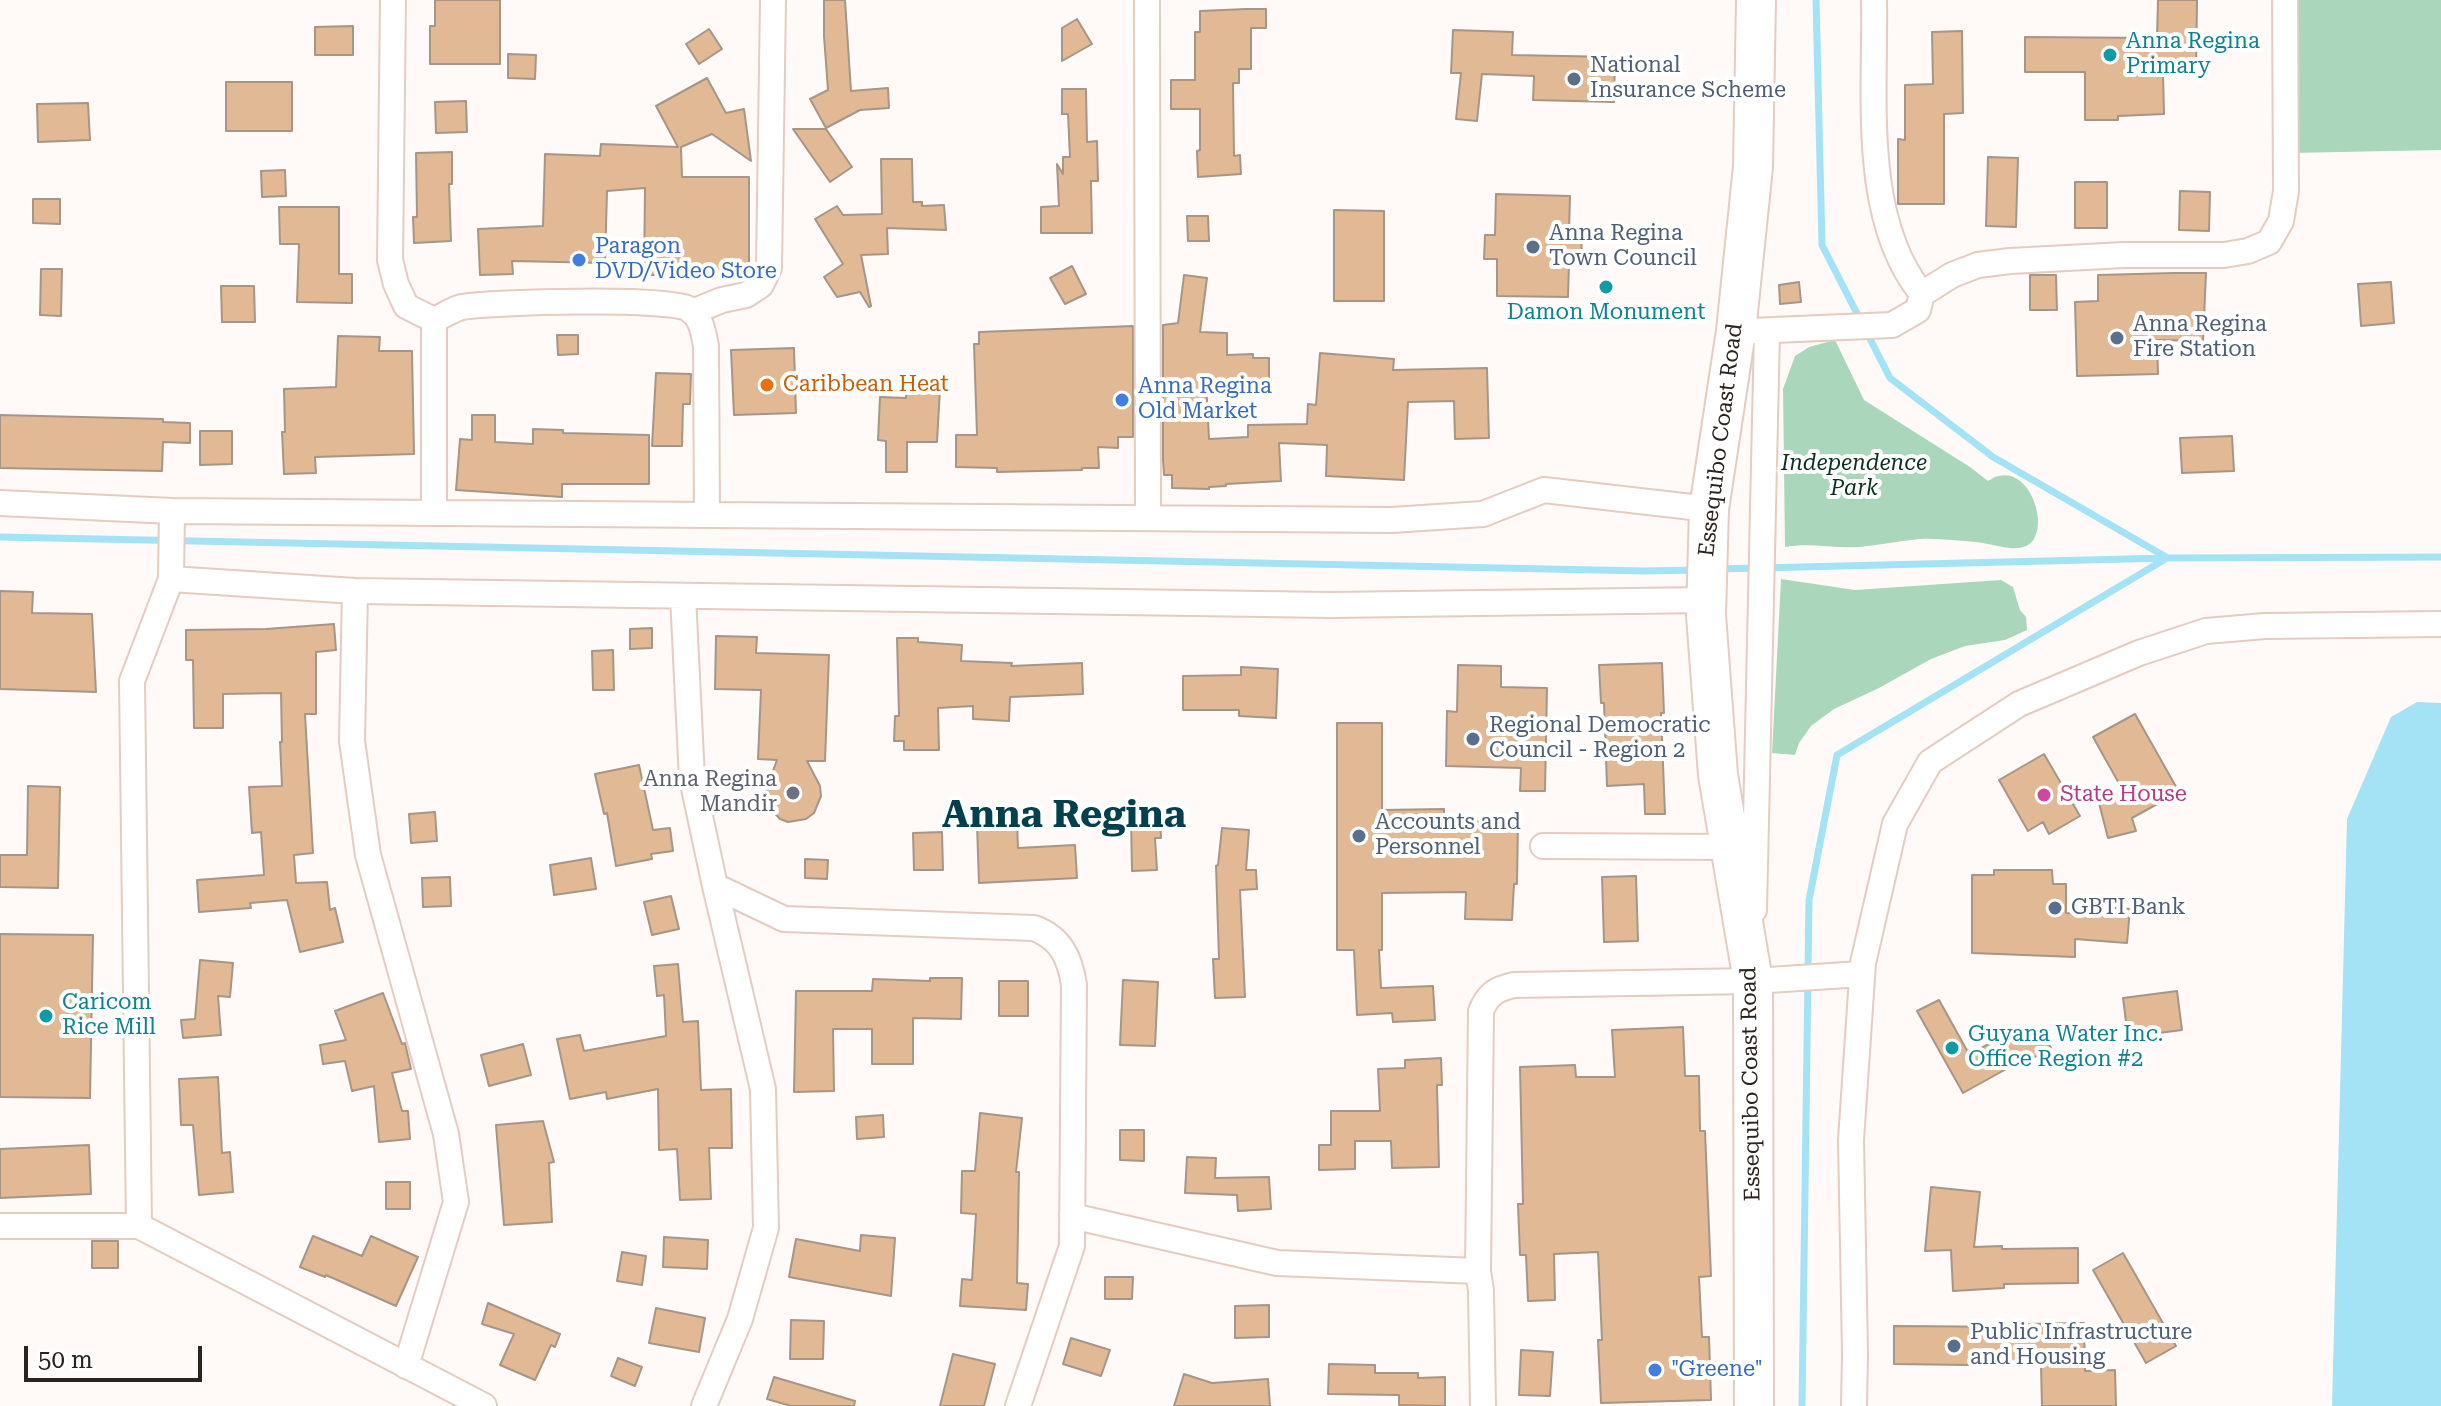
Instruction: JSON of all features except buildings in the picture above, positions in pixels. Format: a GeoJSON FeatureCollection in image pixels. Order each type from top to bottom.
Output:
{"type":"FeatureCollection","features":[{"type":"Feature","properties":{"kind":"main road","name":"Essequibo Coast Road"},"geometry":{"type":"LineString","coordinates":[[1754,1406],[1765,980],[1730,847],[1718,775],[1706,592],[1708,520],[1751,331],[1756,0]]}},
{"type":"Feature","properties":{"kind":"street"},"geometry":{"type":"LineString","coordinates":[[393,0],[390,260],[406,306],[434,320]]}},
{"type":"Feature","properties":{"kind":"street"},"geometry":{"type":"LineString","coordinates":[[692,312],[722,300],[746,295],[761,285],[769,268],[773,0]]}},
{"type":"Feature","properties":{"kind":"street"},"geometry":{"type":"LineString","coordinates":[[1147,0],[1148,518]]}},
{"type":"Feature","properties":{"kind":"street"},"geometry":{"type":"LineString","coordinates":[[1874,0],[1874,118],[1884,221],[1909,279],[1922,294]]}},
{"type":"Feature","properties":{"kind":"street"},"geometry":{"type":"LineString","coordinates":[[1765,980],[1763,518],[1751,331],[1892,325],[1918,310],[1922,294],[1952,275],[1978,265],[2124,255],[2224,255],[2248,251],[2269,242],[2281,221],[2286,191],[2285,0]]}},
{"type":"Feature","properties":{"kind":"street"},"geometry":{"type":"LineString","coordinates":[[434,320],[459,307],[531,302],[687,306],[700,319],[706,346],[707,515]]}},
{"type":"Feature","properties":{"kind":"street"},"geometry":{"type":"LineString","coordinates":[[434,320],[434,513]]}},
{"type":"Feature","properties":{"kind":"street"},"geometry":{"type":"LineString","coordinates":[[0,503],[172,511],[1392,520],[1483,514],[1544,490],[1708,520]]}},
{"type":"Feature","properties":{"kind":"street"},"geometry":{"type":"LineString","coordinates":[[139,1226],[132,681],[171,579],[172,511]]}},
{"type":"Feature","properties":{"kind":"street"},"geometry":{"type":"LineString","coordinates":[[171,579],[355,591],[1331,605],[1706,592]]}},
{"type":"Feature","properties":{"kind":"street"},"geometry":{"type":"LineString","coordinates":[[355,591],[352,741],[368,855],[446,1134],[456,1202],[406,1366]]}},
{"type":"Feature","properties":{"kind":"street"},"geometry":{"type":"LineString","coordinates":[[683,596],[692,779],[763,1089],[766,1228],[740,1319],[704,1406]]}},
{"type":"Feature","properties":{"kind":"street"},"geometry":{"type":"LineString","coordinates":[[1854,1406],[1851,1140],[1862,974],[1895,824],[1930,762],[2019,704],[2139,653],[2206,631],[2265,626],[2441,624]]}},
{"type":"Feature","properties":{"kind":"street"},"geometry":{"type":"LineString","coordinates":[[1543,846],[1730,847]]}},
{"type":"Feature","properties":{"kind":"street"},"geometry":{"type":"LineString","coordinates":[[715,886],[784,919],[1034,928],[1049,934],[1066,952],[1074,985],[1072,1246],[1018,1406]]}},
{"type":"Feature","properties":{"kind":"street"},"geometry":{"type":"LineString","coordinates":[[1483,1406],[1478,1271],[1481,1011],[1487,997],[1499,988],[1514,985],[1765,980],[1862,974]]}},
{"type":"Feature","properties":{"kind":"street"},"geometry":{"type":"LineString","coordinates":[[1072,1216],[1277,1263],[1478,1271]]}},
{"type":"Feature","properties":{"kind":"street"},"geometry":{"type":"LineString","coordinates":[[0,1226],[139,1226],[484,1406]]}},
{"type":"Feature","properties":{"kind":"green space"},"geometry":{"type":"Polygon","coordinates":[[[2295,0],[2441,0],[2441,150],[2290,153],[2295,0]]]}},
{"type":"Feature","properties":{"kind":"green space","name":"Independence Park"},"geometry":{"type":"Polygon","coordinates":[[[1835,340],[1864,400],[1988,481],[1998,476],[2009,476],[2026,487],[2038,519],[2034,539],[2029,544],[2007,548],[1976,542],[1927,539],[1859,547],[1785,547],[1783,389],[1795,356],[1809,347],[1835,340]]]}},
{"type":"Feature","properties":{"kind":"green space"},"geometry":{"type":"Polygon","coordinates":[[[1781,579],[1855,590],[2001,580],[2013,587],[2020,610],[2026,617],[2027,630],[2005,640],[1965,646],[1931,659],[1834,709],[1811,726],[1795,755],[1772,753],[1781,579]]]}},
{"type":"Feature","properties":{"kind":"water"},"geometry":{"type":"Polygon","coordinates":[[[2417,702],[2441,703],[2441,1406],[2332,1406],[2347,819],[2391,717],[2417,702]]]}},
{"type":"Feature","properties":{"kind":"waterway"},"geometry":{"type":"LineString","coordinates":[[1816,0],[1822,245],[1890,378],[1993,457],[2166,557]]}},
{"type":"Feature","properties":{"kind":"waterway"},"geometry":{"type":"LineString","coordinates":[[0,537],[1697,570]]}},
{"type":"Feature","properties":{"kind":"waterway"},"geometry":{"type":"LineString","coordinates":[[1718,569],[2168,558],[2441,557]]}},
{"type":"Feature","properties":{"kind":"waterway"},"geometry":{"type":"LineString","coordinates":[[1802,1406],[1809,900],[1837,755],[2167,558]]}},
{"type":"Feature","properties":{"kind":"place","name":"Anna Regina Primary"},"geometry":{"type":"Point","coordinates":[2110,55]}},
{"type":"Feature","properties":{"kind":"place","name":"National Insurance Scheme"},"geometry":{"type":"Point","coordinates":[1574,79]}},
{"type":"Feature","properties":{"kind":"place","name":"Anna Regina Town Council"},"geometry":{"type":"Point","coordinates":[1533,247]}},
{"type":"Feature","properties":{"kind":"place","name":"Paragon DVD/Video Store"},"geometry":{"type":"Point","coordinates":[579,260]}},
{"type":"Feature","properties":{"kind":"place","name":"Damon Monument"},"geometry":{"type":"Point","coordinates":[1606,287]}},
{"type":"Feature","properties":{"kind":"place","name":"Anna Regina Fire Station"},"geometry":{"type":"Point","coordinates":[2117,338]}},
{"type":"Feature","properties":{"kind":"place","name":"Caribbean Heat"},"geometry":{"type":"Point","coordinates":[767,385]}},
{"type":"Feature","properties":{"kind":"place","name":"Anna Regina Old Market"},"geometry":{"type":"Point","coordinates":[1122,400]}},
{"type":"Feature","properties":{"kind":"place","name":"Regional Democratic Council - Region 2"},"geometry":{"type":"Point","coordinates":[1473,739]}},
{"type":"Feature","properties":{"kind":"place","name":"Anna Regina Mandir"},"geometry":{"type":"Point","coordinates":[793,793]}},
{"type":"Feature","properties":{"kind":"place","name":"State House"},"geometry":{"type":"Point","coordinates":[2044,795]}},
{"type":"Feature","properties":{"kind":"place","name":"Accounts and Personnel"},"geometry":{"type":"Point","coordinates":[1359,836]}},
{"type":"Feature","properties":{"kind":"place","name":"GBTI Bank"},"geometry":{"type":"Point","coordinates":[2055,908]}},
{"type":"Feature","properties":{"kind":"place","name":"Caricom Rice Mill"},"geometry":{"type":"Point","coordinates":[46,1016]}},
{"type":"Feature","properties":{"kind":"place","name":"Guyana Water Inc. Office Region #2"},"geometry":{"type":"Point","coordinates":[1952,1048]}},
{"type":"Feature","properties":{"kind":"place","name":"Public Infrastructure and Housing"},"geometry":{"type":"Point","coordinates":[1954,1346]}},
{"type":"Feature","properties":{"kind":"place","name":"\"Greene\""},"geometry":{"type":"Point","coordinates":[1655,1370]}},
{"type":"Feature","properties":{"kind":"district","name":"Anna Regina"},"geometry":{"type":"Point","coordinates":[1064,816]}}]}
